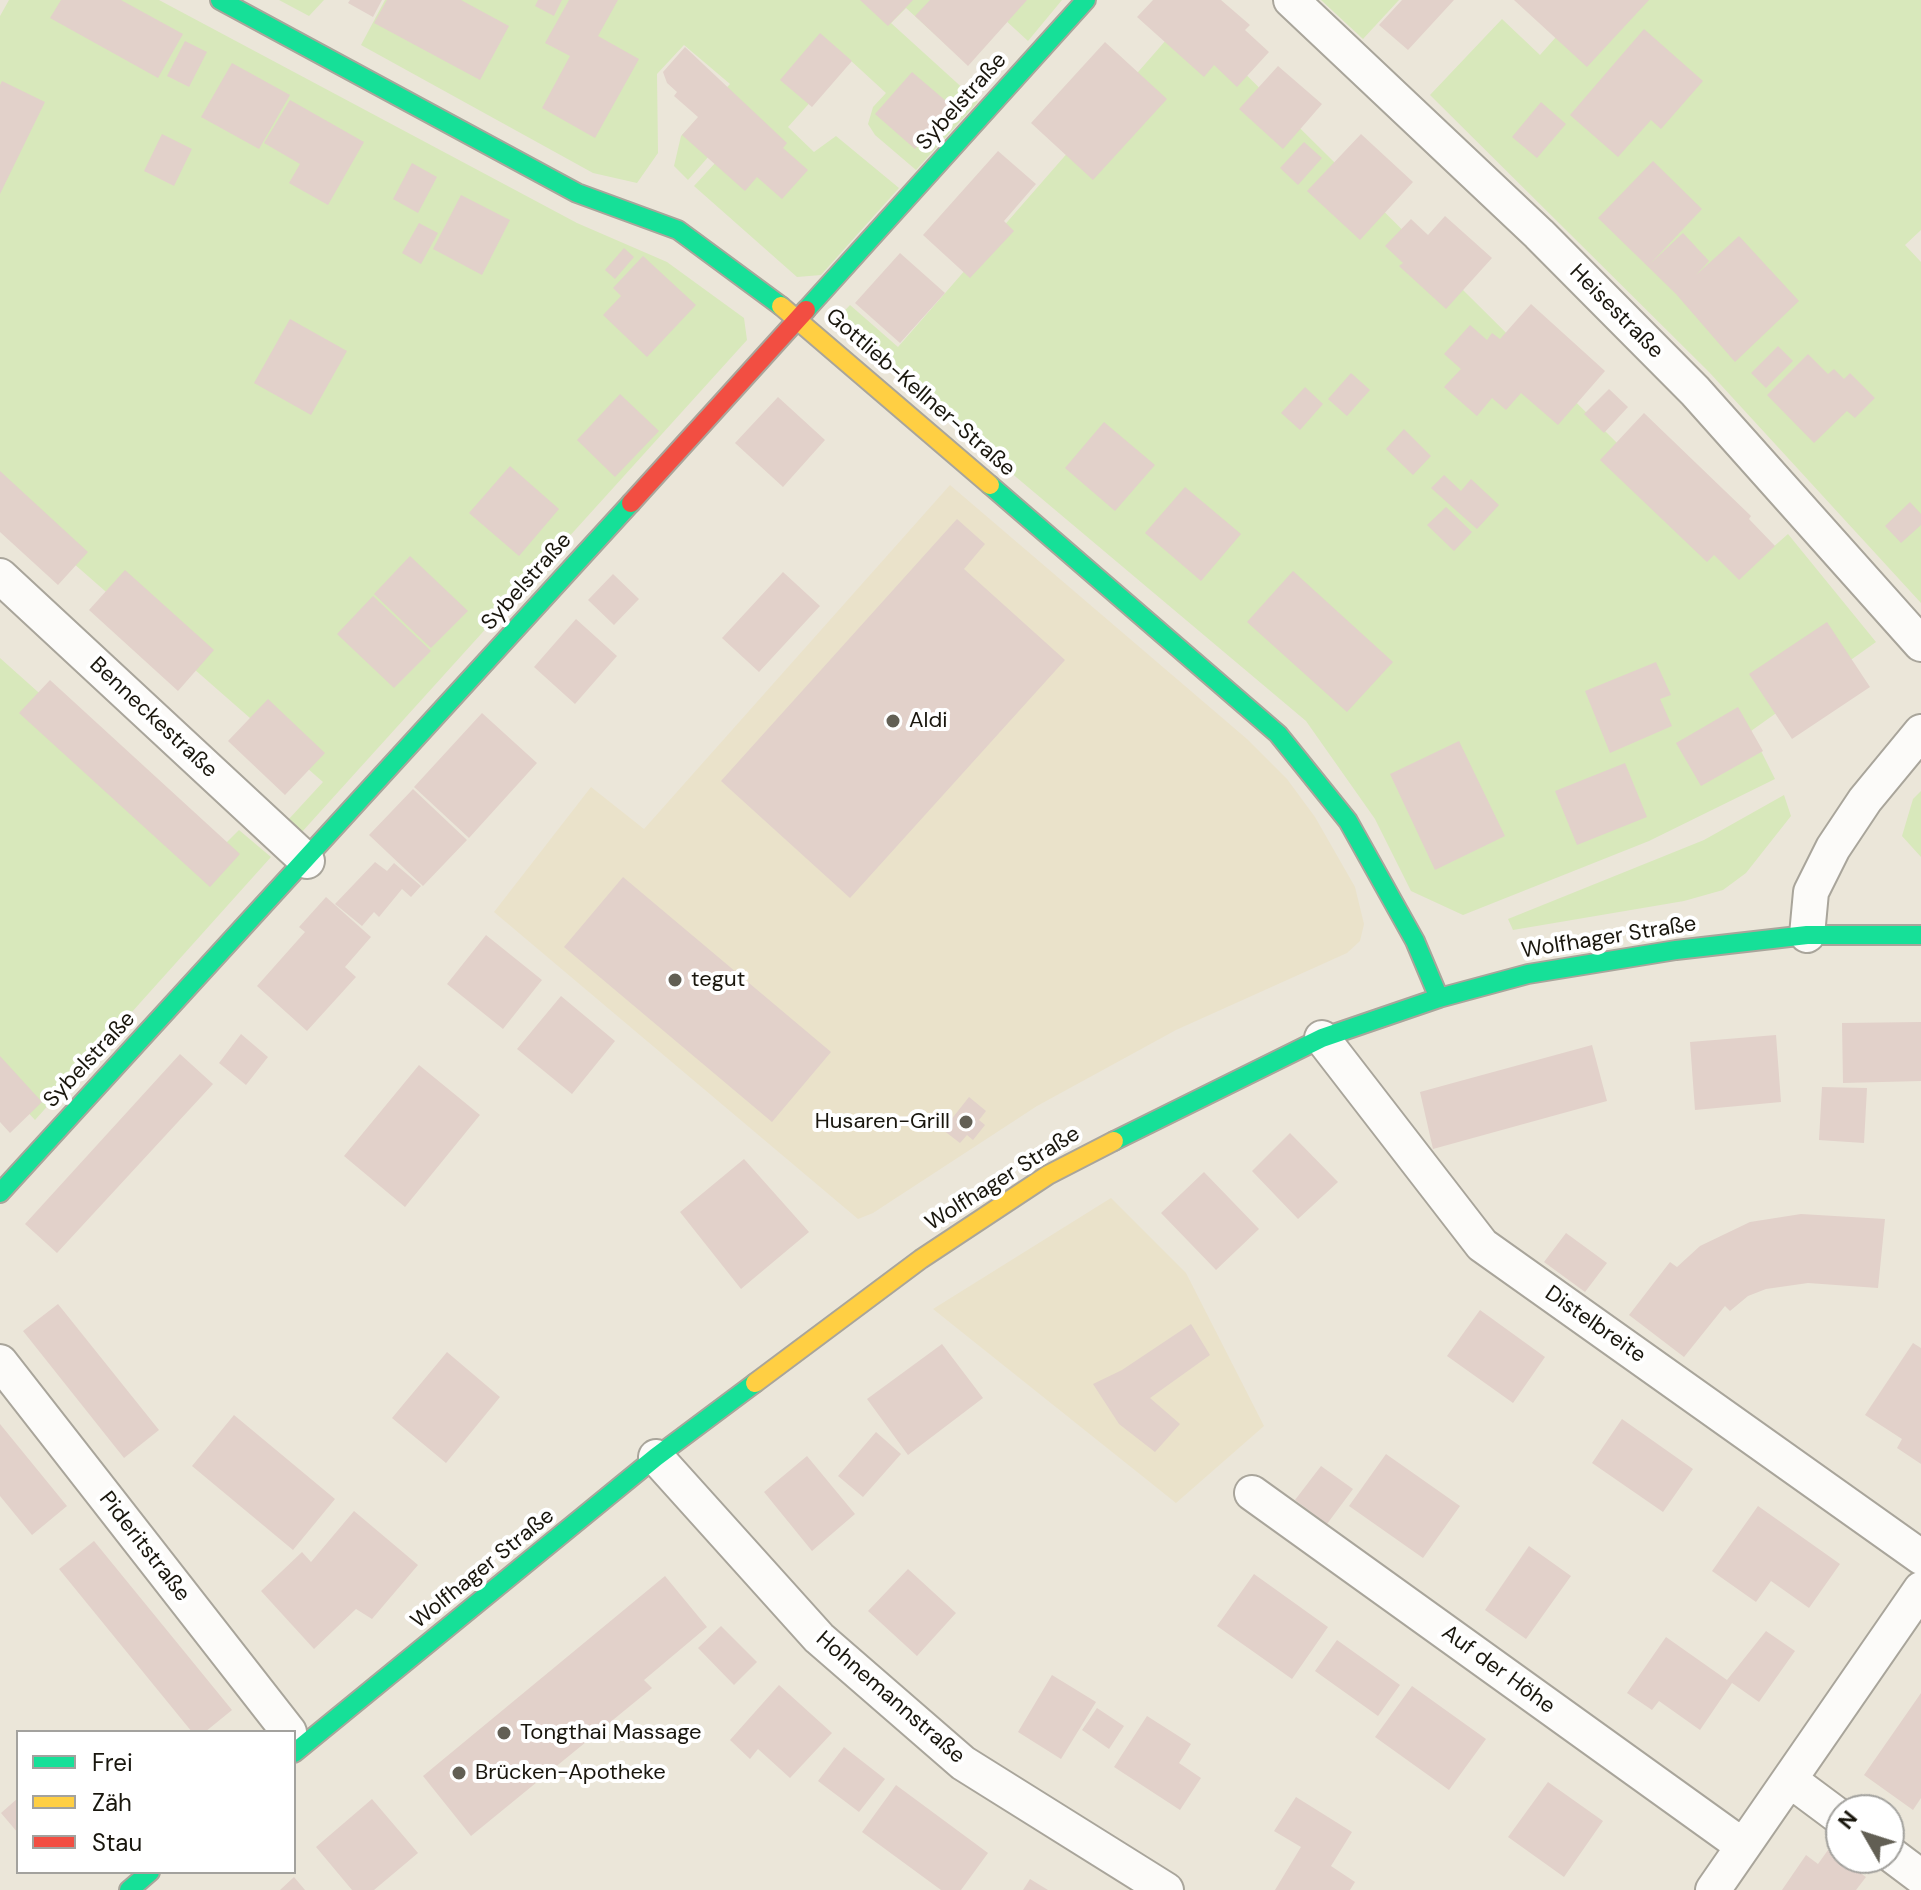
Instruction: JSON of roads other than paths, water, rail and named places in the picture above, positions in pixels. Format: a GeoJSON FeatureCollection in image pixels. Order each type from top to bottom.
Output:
{"type":"FeatureCollection","features":[{"type":"Feature","properties":{"kind":"street","name":"Gottlieb-Kellner-Straße"},"geometry":{"type":"LineString","coordinates":[[220,0],[577,193],[678,230],[798,319],[1278,734],[1348,821],[1415,941],[1439,998]]}},
{"type":"Feature","properties":{"kind":"street","name":"Sybelstraße"},"geometry":{"type":"LineString","coordinates":[[5,1177],[307,861],[1086,0]]}},
{"type":"Feature","properties":{"kind":"street","name":"Heisestraße"},"geometry":{"type":"LineString","coordinates":[[1291,0],[1539,234],[1695,391],[1921,644]]}},
{"type":"Feature","properties":{"kind":"street","name":"Benneckestraße"},"geometry":{"type":"LineString","coordinates":[[0,576],[307,861]]}},
{"type":"Feature","properties":{"kind":"street"},"geometry":{"type":"LineString","coordinates":[[1807,935],[1811,892],[1833,848],[1865,800],[1921,732]]}},
{"type":"Feature","properties":{"kind":"street","name":"Wolfhager Straße"},"geometry":{"type":"LineString","coordinates":[[296,1741],[656,1457],[938,1247],[1048,1175],[1226,1083],[1322,1038],[1439,998],[1528,974],[1676,950],[1807,935],[1921,935]]}},
{"type":"Feature","properties":{"kind":"street","name":"Distelbreite"},"geometry":{"type":"LineString","coordinates":[[1322,1038],[1482,1245],[1921,1557]]}},
{"type":"Feature","properties":{"kind":"street","name":"Pideritstraße"},"geometry":{"type":"LineString","coordinates":[[0,1362],[284,1730]]}},
{"type":"Feature","properties":{"kind":"street","name":"Hohnemannstraße"},"geometry":{"type":"LineString","coordinates":[[656,1457],[819,1638],[963,1763],[1166,1890]]}},
{"type":"Feature","properties":{"kind":"street","name":"Auf der Höhe"},"geometry":{"type":"LineString","coordinates":[[1252,1493],[1743,1846]]}},
{"type":"Feature","properties":{"kind":"street"},"geometry":{"type":"LineString","coordinates":[[1713,1890],[1921,1589]]}},
{"type":"Feature","properties":{"kind":"street"},"geometry":{"type":"LineString","coordinates":[[1790,1780],[1825,1806]]}},
{"type":"Feature","properties":{"kind":"street"},"geometry":{"type":"LineString","coordinates":[[129,1890],[148,1874]]}},
{"type":"Feature","properties":{"kind":"place","name":"Aldi"},"geometry":{"type":"Point","coordinates":[893,721]}},
{"type":"Feature","properties":{"kind":"place","name":"tegut"},"geometry":{"type":"Point","coordinates":[675,980]}},
{"type":"Feature","properties":{"kind":"place","name":"Husaren-Grill"},"geometry":{"type":"Point","coordinates":[966,1122]}},
{"type":"Feature","properties":{"kind":"place","name":"Tongthai Massage"},"geometry":{"type":"Point","coordinates":[504,1733]}},
{"type":"Feature","properties":{"kind":"place","name":"Brücken-Apotheke"},"geometry":{"type":"Point","coordinates":[459,1773]}}]}
